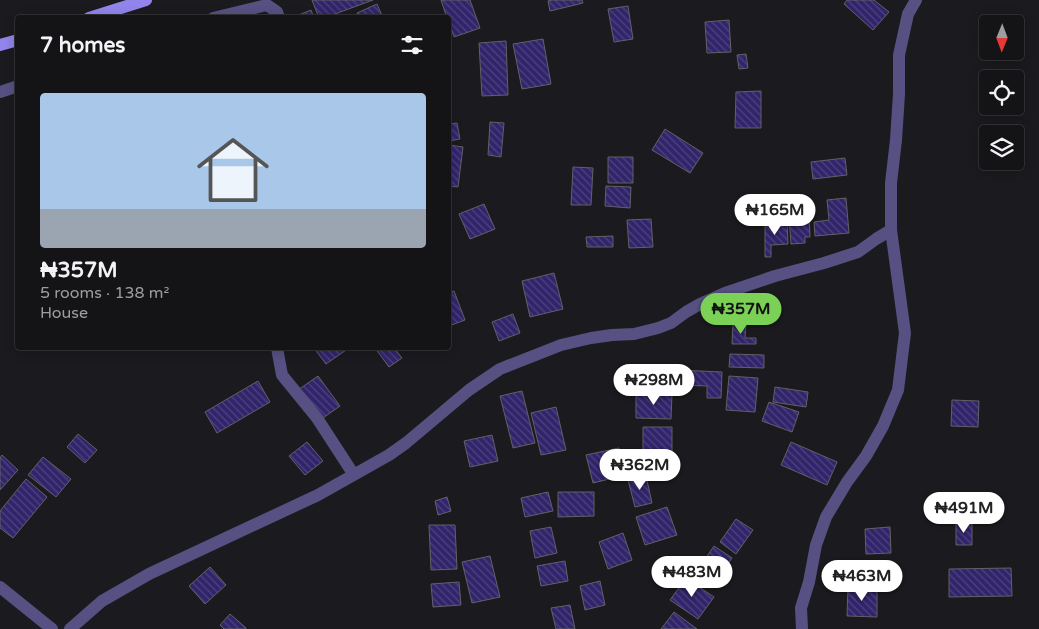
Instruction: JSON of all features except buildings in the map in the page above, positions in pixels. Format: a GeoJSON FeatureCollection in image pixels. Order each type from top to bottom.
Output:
{"type":"FeatureCollection","features":[{"type":"Feature","properties":{"kind":"main road"},"geometry":{"type":"LineString","coordinates":[[99,15],[146,0]]}},
{"type":"Feature","properties":{"kind":"main road"},"geometry":{"type":"LineString","coordinates":[[0,45],[15,41]]}},
{"type":"Feature","properties":{"kind":"street"},"geometry":{"type":"LineString","coordinates":[[802,629],[801,608],[809,582],[816,545],[826,517],[847,482],[866,456],[883,426],[898,390],[905,333],[891,230],[891,182],[899,94],[899,55],[908,14],[916,0]]}},
{"type":"Feature","properties":{"kind":"street"},"geometry":{"type":"LineString","coordinates":[[225,15],[267,5],[277,12],[278,15]]}},
{"type":"Feature","properties":{"kind":"street"},"geometry":{"type":"LineString","coordinates":[[0,92],[15,87]]}},
{"type":"Feature","properties":{"kind":"street"},"geometry":{"type":"LineString","coordinates":[[70,629],[102,601],[149,574],[310,499],[389,455],[469,390],[500,369],[561,345],[591,338],[634,334],[658,328],[672,323],[700,304],[725,293],[775,276],[858,252],[891,230]]}},
{"type":"Feature","properties":{"kind":"street"},"geometry":{"type":"LineString","coordinates":[[277,350],[282,375],[317,418],[354,475]]}},
{"type":"Feature","properties":{"kind":"street"},"geometry":{"type":"LineString","coordinates":[[0,587],[52,629]]}}]}
